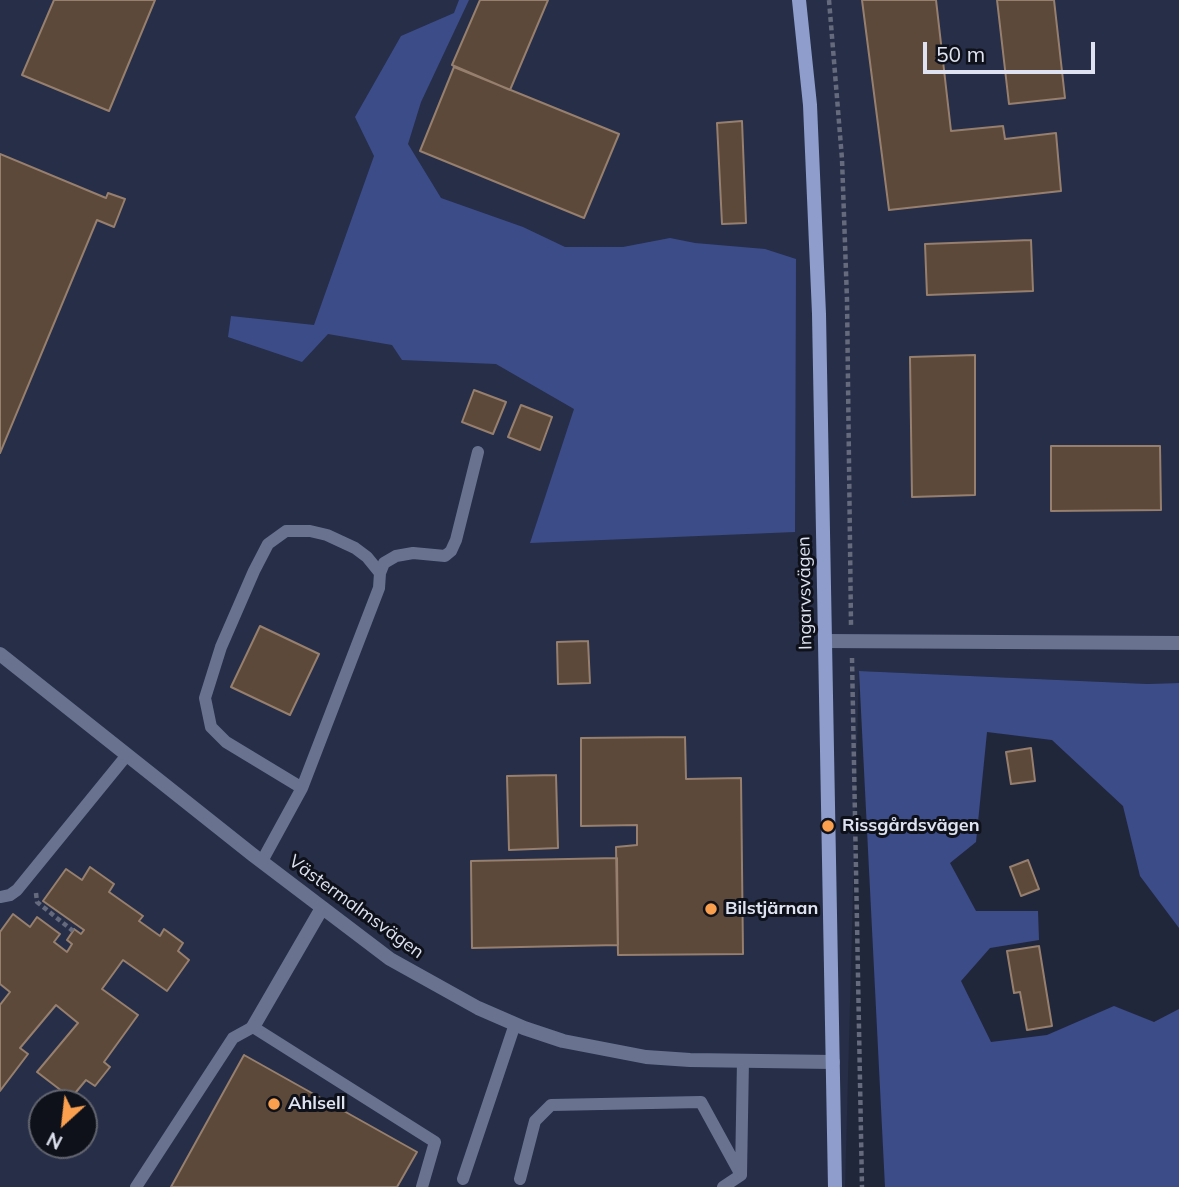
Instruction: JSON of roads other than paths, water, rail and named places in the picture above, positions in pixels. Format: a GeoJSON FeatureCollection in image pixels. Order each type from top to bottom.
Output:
{"type":"FeatureCollection","features":[{"type":"Feature","properties":{"kind":"street","name":"Ingarvsvägen"},"geometry":{"type":"LineString","coordinates":[[799,0],[810,105],[816,213],[835,1187]]}},
{"type":"Feature","properties":{"kind":"street"},"geometry":{"type":"LineString","coordinates":[[825,641],[1179,643]]}},
{"type":"Feature","properties":{"kind":"street","name":"Västermalmsvägen"},"geometry":{"type":"LineString","coordinates":[[1,656],[390,959],[515,1024],[563,1041],[614,1052],[679,1059],[832,1062]]}},
{"type":"Feature","properties":{"kind":"street"},"geometry":{"type":"LineString","coordinates":[[253,1027],[322,908]]}},
{"type":"Feature","properties":{"kind":"lane"},"geometry":{"type":"LineString","coordinates":[[262,861],[302,789],[379,589],[384,562],[413,552],[444,556],[451,551],[478,452]]}},
{"type":"Feature","properties":{"kind":"lane"},"geometry":{"type":"LineString","coordinates":[[302,789],[226,742],[211,727],[205,698],[221,647],[268,544],[286,531],[310,531],[327,535],[355,548],[367,557],[380,573]]}},
{"type":"Feature","properties":{"kind":"lane"},"geometry":{"type":"LineString","coordinates":[[0,897],[17,890],[127,755]]}},
{"type":"Feature","properties":{"kind":"lane"},"geometry":{"type":"LineString","coordinates":[[463,1179],[515,1024]]}},
{"type":"Feature","properties":{"kind":"lane"},"geometry":{"type":"LineString","coordinates":[[136,1187],[233,1038],[253,1027],[435,1142],[422,1187]]}},
{"type":"Feature","properties":{"kind":"lane"},"geometry":{"type":"LineString","coordinates":[[741,1175],[743,1060]]}},
{"type":"Feature","properties":{"kind":"lane"},"geometry":{"type":"LineString","coordinates":[[520,1179],[535,1121],[551,1105],[660,1102],[701,1102],[741,1175]]}},
{"type":"Feature","properties":{"kind":"lane"},"geometry":{"type":"LineString","coordinates":[[723,1187],[741,1175]]}},
{"type":"Feature","properties":{"kind":"place","name":"Rissgårdsvägen"},"geometry":{"type":"Point","coordinates":[828,826]}},
{"type":"Feature","properties":{"kind":"place","name":"Bilstjärnan"},"geometry":{"type":"Point","coordinates":[711,909]}},
{"type":"Feature","properties":{"kind":"place","name":"Ahlsell"},"geometry":{"type":"Point","coordinates":[274,1104]}}]}
